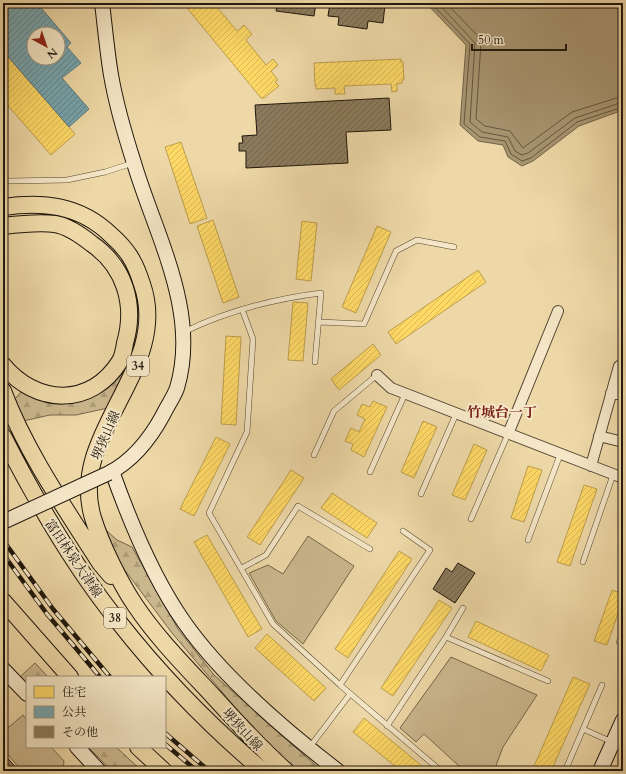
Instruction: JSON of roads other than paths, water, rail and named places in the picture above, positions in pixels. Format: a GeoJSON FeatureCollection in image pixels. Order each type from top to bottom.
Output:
{"type":"FeatureCollection","features":[{"type":"Feature","properties":{"kind":"main road","name":"堺狭山線"},"geometry":{"type":"LineString","coordinates":[[3,207],[27,203],[58,206],[88,218],[107,231],[126,249],[137,268],[146,293],[148,316],[146,340],[137,368],[93,458],[89,494],[93,517],[111,561],[134,605],[179,659],[266,754],[286,771]]}},
{"type":"Feature","properties":{"kind":"main road","name":"34"},"geometry":{"type":"LineString","coordinates":[[3,226],[56,224],[80,235],[109,258],[120,274],[128,292],[130,314],[127,336],[120,360],[108,375],[94,387],[72,395],[50,396],[29,388],[10,374],[3,365]]}},
{"type":"Feature","properties":{"kind":"main road","name":"38"},"geometry":{"type":"LineString","coordinates":[[3,391],[10,410],[76,526],[100,563],[134,605]]}},
{"type":"Feature","properties":{"kind":"main road","name":"富田林泉大津線"},"geometry":{"type":"LineString","coordinates":[[3,436],[54,529],[118,621],[196,709],[234,746],[263,771]]}},
{"type":"Feature","properties":{"kind":"main road"},"geometry":{"type":"LineString","coordinates":[[3,591],[68,674]]}},
{"type":"Feature","properties":{"kind":"main road"},"geometry":{"type":"LineString","coordinates":[[3,601],[68,674]]}},
{"type":"Feature","properties":{"kind":"main road"},"geometry":{"type":"LineString","coordinates":[[139,748],[164,771]]}},
{"type":"Feature","properties":{"kind":"street"},"geometry":{"type":"LineString","coordinates":[[3,522],[110,472],[143,447],[157,426],[177,389],[183,358],[183,333],[176,287],[134,163],[111,76],[102,3]]}},
{"type":"Feature","properties":{"kind":"street"},"geometry":{"type":"LineString","coordinates":[[508,434],[558,311]]}},
{"type":"Feature","properties":{"kind":"street"},"geometry":{"type":"LineString","coordinates":[[590,466],[619,366]]}},
{"type":"Feature","properties":{"kind":"street"},"geometry":{"type":"LineString","coordinates":[[377,375],[391,388],[405,394],[623,478]]}},
{"type":"Feature","properties":{"kind":"street"},"geometry":{"type":"LineString","coordinates":[[611,393],[623,396]]}},
{"type":"Feature","properties":{"kind":"street"},"geometry":{"type":"LineString","coordinates":[[599,436],[623,442]]}},
{"type":"Feature","properties":{"kind":"street"},"geometry":{"type":"LineString","coordinates":[[110,472],[158,580],[184,621],[232,678],[308,748],[338,771]]}},
{"type":"Feature","properties":{"kind":"street"},"geometry":{"type":"LineString","coordinates":[[3,669],[26,693]]}},
{"type":"Feature","properties":{"kind":"street"},"geometry":{"type":"LineString","coordinates":[[600,771],[623,720]]}},
{"type":"Feature","properties":{"kind":"street"},"geometry":{"type":"LineString","coordinates":[[78,748],[100,771]]}},
{"type":"Feature","properties":{"kind":"lane"},"geometry":{"type":"LineString","coordinates":[[3,179],[9,181],[67,180],[104,172],[134,163]]}},
{"type":"Feature","properties":{"kind":"lane"},"geometry":{"type":"LineString","coordinates":[[319,322],[364,324],[396,252],[417,240],[454,247]]}},
{"type":"Feature","properties":{"kind":"lane"},"geometry":{"type":"LineString","coordinates":[[183,333],[209,320],[242,309],[303,295],[321,293],[315,362]]}},
{"type":"Feature","properties":{"kind":"lane"},"geometry":{"type":"LineString","coordinates":[[242,309],[253,339],[247,432],[209,514],[242,568],[273,624],[350,694],[441,771]]}},
{"type":"Feature","properties":{"kind":"lane"},"geometry":{"type":"LineString","coordinates":[[314,455],[334,411],[377,375]]}},
{"type":"Feature","properties":{"kind":"lane"},"geometry":{"type":"LineString","coordinates":[[370,472],[405,394]]}},
{"type":"Feature","properties":{"kind":"lane"},"geometry":{"type":"LineString","coordinates":[[422,494],[456,414]]}},
{"type":"Feature","properties":{"kind":"lane"},"geometry":{"type":"LineString","coordinates":[[471,519],[508,434]]}},
{"type":"Feature","properties":{"kind":"lane"},"geometry":{"type":"LineString","coordinates":[[528,540],[560,455]]}},
{"type":"Feature","properties":{"kind":"lane"},"geometry":{"type":"LineString","coordinates":[[582,562],[613,475]]}},
{"type":"Feature","properties":{"kind":"lane"},"geometry":{"type":"LineString","coordinates":[[242,568],[266,555],[298,506],[370,549]]}},
{"type":"Feature","properties":{"kind":"lane"},"geometry":{"type":"LineString","coordinates":[[340,685],[430,550],[403,531]]}},
{"type":"Feature","properties":{"kind":"lane"},"geometry":{"type":"LineString","coordinates":[[387,726],[446,637],[463,608]]}},
{"type":"Feature","properties":{"kind":"lane"},"geometry":{"type":"LineString","coordinates":[[619,642],[623,632]]}},
{"type":"Feature","properties":{"kind":"lane"},"geometry":{"type":"LineString","coordinates":[[446,637],[548,681]]}},
{"type":"Feature","properties":{"kind":"lane"},"geometry":{"type":"LineString","coordinates":[[565,771],[602,685]]}},
{"type":"Feature","properties":{"kind":"lane"},"geometry":{"type":"LineString","coordinates":[[308,748],[350,694]]}},
{"type":"Feature","properties":{"kind":"lane"},"geometry":{"type":"LineString","coordinates":[[583,729],[613,742]]}},
{"type":"Feature","properties":{"kind":"water"},"geometry":{"type":"Polygon","coordinates":[[[426,3],[623,3],[623,110],[579,126],[533,161],[522,166],[508,157],[503,145],[478,141],[460,125],[466,45],[426,3]]]}},
{"type":"Feature","properties":{"kind":"railway"},"geometry":{"type":"LineString","coordinates":[[3,540],[53,609],[109,676]]}},
{"type":"Feature","properties":{"kind":"railway"},"geometry":{"type":"LineString","coordinates":[[3,554],[47,614],[99,676]]}},
{"type":"Feature","properties":{"kind":"railway"},"geometry":{"type":"LineString","coordinates":[[166,734],[209,771]]}},
{"type":"Feature","properties":{"kind":"railway"},"geometry":{"type":"LineString","coordinates":[[166,745],[197,771]]}},
{"type":"Feature","properties":{"kind":"district","name":"竹城台一丁"},"geometry":{"type":"Point","coordinates":[502,412]}}]}
